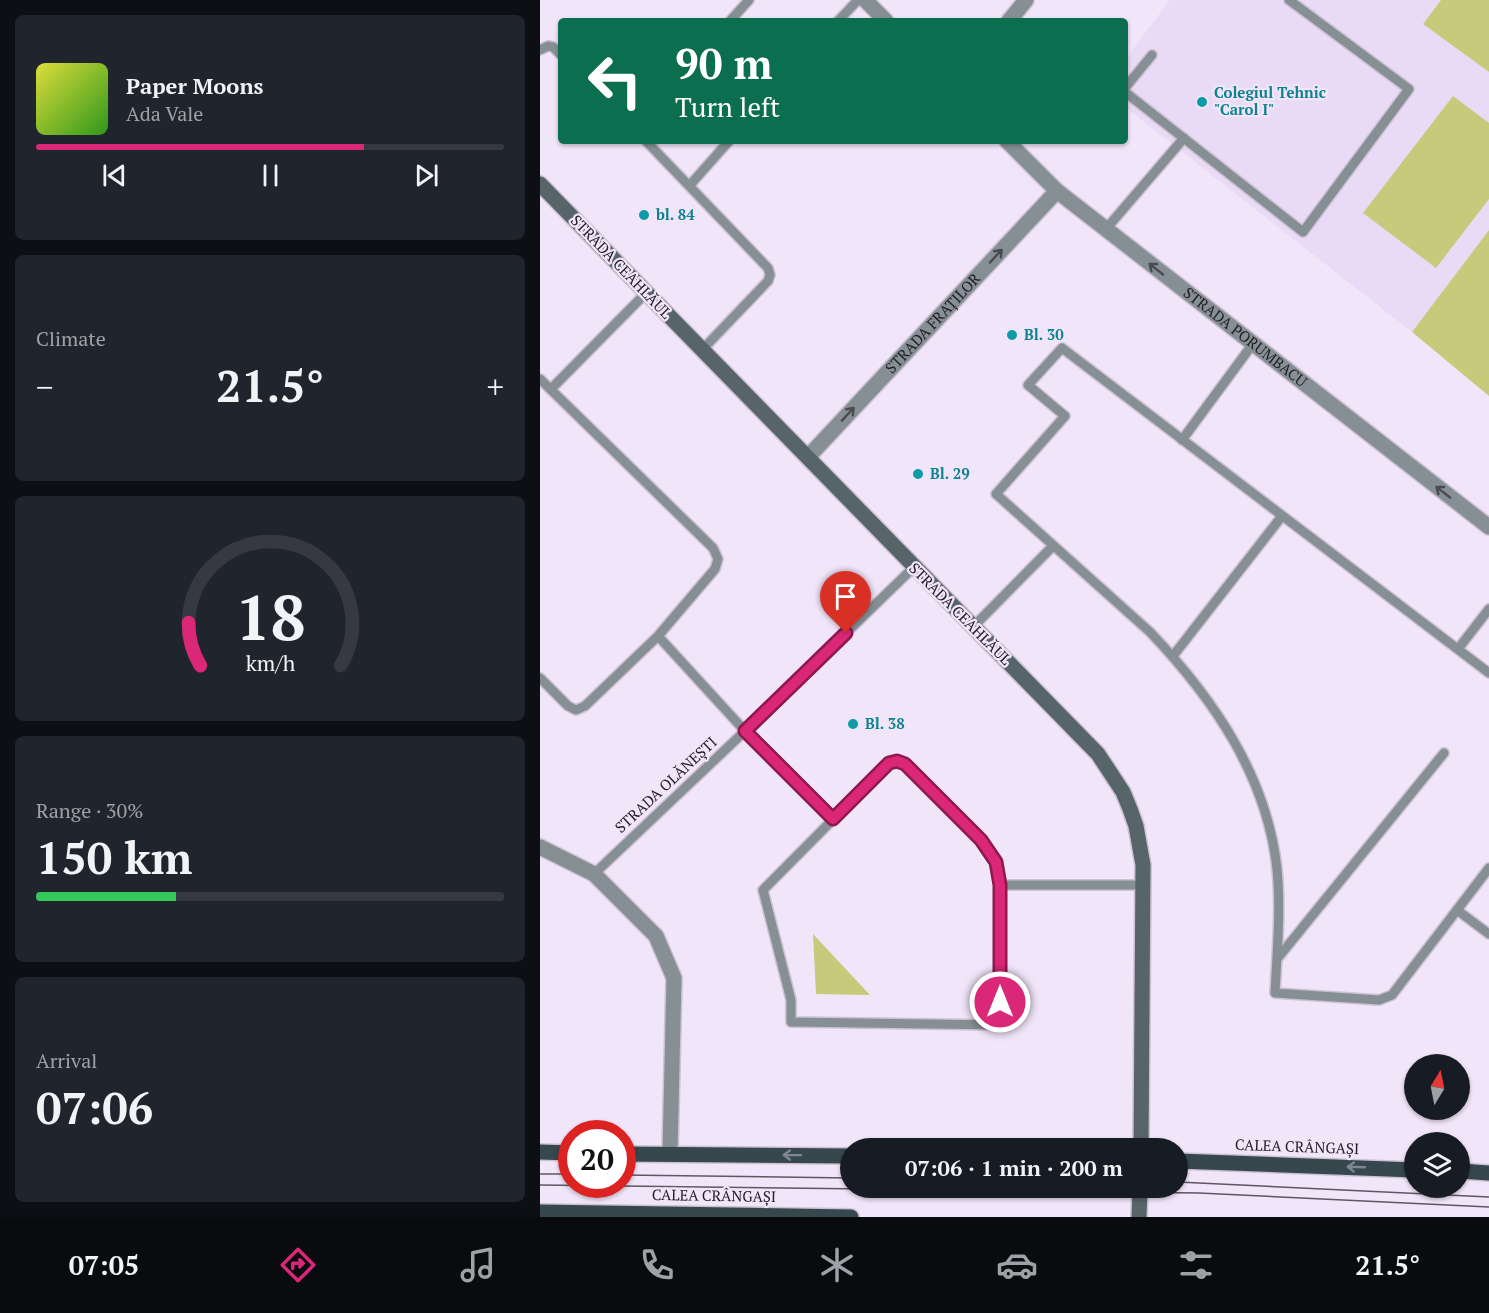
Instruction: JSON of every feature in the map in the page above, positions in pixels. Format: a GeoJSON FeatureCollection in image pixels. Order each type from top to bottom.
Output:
{"type":"FeatureCollection","features":[{"type":"Feature","properties":{"kind":"main road"},"geometry":{"type":"LineString","coordinates":[[540,1152],[558,1153]]}},
{"type":"Feature","properties":{"kind":"main road"},"geometry":{"type":"LineString","coordinates":[[636,1154],[840,1156]]}},
{"type":"Feature","properties":{"kind":"main road","name":"CALEA CRÂNGAȘI"},"geometry":{"type":"LineString","coordinates":[[1188,1161],[1404,1170]]}},
{"type":"Feature","properties":{"kind":"main road"},"geometry":{"type":"LineString","coordinates":[[1470,1172],[1489,1173]]}},
{"type":"Feature","properties":{"kind":"main road","name":"CALEA CRÂNGAȘI"},"geometry":{"type":"LineString","coordinates":[[540,1212],[851,1217]]}},
{"type":"Feature","properties":{"kind":"street"},"geometry":{"type":"LineString","coordinates":[[865,0],[883,18]]}},
{"type":"Feature","properties":{"kind":"street"},"geometry":{"type":"LineString","coordinates":[[1012,18],[1026,0]]}},
{"type":"Feature","properties":{"kind":"street","name":"STRADA PORUMBACU"},"geometry":{"type":"LineString","coordinates":[[1010,144],[1057,191],[1252,345],[1489,527]]}},
{"type":"Feature","properties":{"kind":"street","name":"STRADA CEAHLĂUL"},"geometry":{"type":"LineString","coordinates":[[540,184],[1081,735],[1111,772],[1123,792],[1136,826],[1143,865],[1141,1138]]}},
{"type":"Feature","properties":{"kind":"street","name":"STRADA FRAȚILOR"},"geometry":{"type":"LineString","coordinates":[[808,457],[1057,191]]}},
{"type":"Feature","properties":{"kind":"street"},"geometry":{"type":"LineString","coordinates":[[540,848],[594,874],[656,936],[674,978],[670,1153]]}},
{"type":"Feature","properties":{"kind":"street"},"geometry":{"type":"LineString","coordinates":[[1139,1217],[1140,1198]]}},
{"type":"Feature","properties":{"kind":"lane"},"geometry":{"type":"LineString","coordinates":[[733,18],[749,0]]}},
{"type":"Feature","properties":{"kind":"lane"},"geometry":{"type":"LineString","coordinates":[[841,18],[858,0]]}},
{"type":"Feature","properties":{"kind":"lane"},"geometry":{"type":"LineString","coordinates":[[1128,92],[1303,232],[1409,88],[1289,0]]}},
{"type":"Feature","properties":{"kind":"lane"},"geometry":{"type":"LineString","coordinates":[[540,50],[548,46],[558,52]]}},
{"type":"Feature","properties":{"kind":"lane"},"geometry":{"type":"LineString","coordinates":[[1128,86],[1152,55]]}},
{"type":"Feature","properties":{"kind":"lane"},"geometry":{"type":"LineString","coordinates":[[1106,229],[1184,138]]}},
{"type":"Feature","properties":{"kind":"lane"},"geometry":{"type":"LineString","coordinates":[[649,144],[690,184],[768,268],[770,275],[768,281],[702,350]]}},
{"type":"Feature","properties":{"kind":"lane"},"geometry":{"type":"LineString","coordinates":[[690,184],[726,144]]}},
{"type":"Feature","properties":{"kind":"lane"},"geometry":{"type":"LineString","coordinates":[[551,389],[646,293]]}},
{"type":"Feature","properties":{"kind":"lane"},"geometry":{"type":"LineString","coordinates":[[1182,440],[1252,345]]}},
{"type":"Feature","properties":{"kind":"lane"},"geometry":{"type":"LineString","coordinates":[[1489,673],[1062,348],[1028,385],[1065,416],[996,494],[1173,656],[1202,691],[1237,745],[1261,801],[1271,834],[1277,870],[1279,930],[1275,993],[1379,1000],[1392,995],[1489,868]]}},
{"type":"Feature","properties":{"kind":"lane"},"geometry":{"type":"LineString","coordinates":[[540,379],[713,548],[718,559],[715,569],[658,636],[585,706],[576,710],[568,706],[540,678]]}},
{"type":"Feature","properties":{"kind":"lane"},"geometry":{"type":"LineString","coordinates":[[1173,656],[1282,516]]}},
{"type":"Feature","properties":{"kind":"lane"},"geometry":{"type":"LineString","coordinates":[[973,627],[1053,546]]}},
{"type":"Feature","properties":{"kind":"lane","name":"STRADA OLĂNEȘTI"},"geometry":{"type":"LineString","coordinates":[[594,874],[914,567]]}},
{"type":"Feature","properties":{"kind":"lane"},"geometry":{"type":"LineString","coordinates":[[1458,649],[1489,609]]}},
{"type":"Feature","properties":{"kind":"lane"},"geometry":{"type":"LineString","coordinates":[[658,636],[745,731],[833,819]]}},
{"type":"Feature","properties":{"kind":"lane"},"geometry":{"type":"LineString","coordinates":[[1277,959],[1444,753]]}},
{"type":"Feature","properties":{"kind":"lane"},"geometry":{"type":"LineString","coordinates":[[897,761],[905,764],[981,840],[996,862],[1000,885],[999,1025],[790,1022],[791,1000],[763,890],[833,819],[889,763],[897,761]]}},
{"type":"Feature","properties":{"kind":"lane"},"geometry":{"type":"LineString","coordinates":[[1000,885],[1143,885]]}},
{"type":"Feature","properties":{"kind":"lane"},"geometry":{"type":"LineString","coordinates":[[1457,910],[1489,934]]}},
{"type":"Feature","properties":{"kind":"shaded area"},"geometry":{"type":"Polygon","coordinates":[[[1170,0],[1441,0],[1423,24],[1489,72],[1489,230],[1412,332],[1128,109],[1128,56],[1170,0]]]}},
{"type":"Feature","properties":{"kind":"green space"},"geometry":{"type":"Polygon","coordinates":[[[1441,0],[1489,0],[1489,72],[1423,24],[1441,0]]]}},
{"type":"Feature","properties":{"kind":"green space"},"geometry":{"type":"Polygon","coordinates":[[[1453,96],[1489,123],[1489,199],[1436,268],[1363,213],[1453,96]]]}},
{"type":"Feature","properties":{"kind":"green space"},"geometry":{"type":"Polygon","coordinates":[[[1489,230],[1489,396],[1412,332],[1489,230]]]}},
{"type":"Feature","properties":{"kind":"green space"},"geometry":{"type":"Polygon","coordinates":[[[813,934],[870,995],[816,994],[813,934]]]}},
{"type":"Feature","properties":{"kind":"tram line"},"geometry":{"type":"LineString","coordinates":[[540,1174],[558,1174]]}},
{"type":"Feature","properties":{"kind":"tram line"},"geometry":{"type":"LineString","coordinates":[[636,1175],[840,1178]]}},
{"type":"Feature","properties":{"kind":"tram line"},"geometry":{"type":"LineString","coordinates":[[1188,1182],[1489,1197]]}},
{"type":"Feature","properties":{"kind":"tram line"},"geometry":{"type":"LineString","coordinates":[[540,1185],[1199,1193],[1489,1207]]}},
{"type":"Feature","properties":{"kind":"place","name":"Colegiul Tehnic \"Carol I\""},"geometry":{"type":"Point","coordinates":[1202,102]}},
{"type":"Feature","properties":{"kind":"place","name":"bl. 84"},"geometry":{"type":"Point","coordinates":[644,215]}},
{"type":"Feature","properties":{"kind":"place","name":"Bl. 30"},"geometry":{"type":"Point","coordinates":[1012,335]}},
{"type":"Feature","properties":{"kind":"place","name":"Bl. 29"},"geometry":{"type":"Point","coordinates":[918,474]}},
{"type":"Feature","properties":{"kind":"place","name":"Bl. 38"},"geometry":{"type":"Point","coordinates":[853,724]}},
{"type":"Feature","properties":{"kind":"route"},"geometry":{"type":"LineString","coordinates":[[846,633],[745,731],[833,819],[889,763],[897,761],[905,764],[981,840],[996,862],[1000,885],[1000,1002]]}}]}
